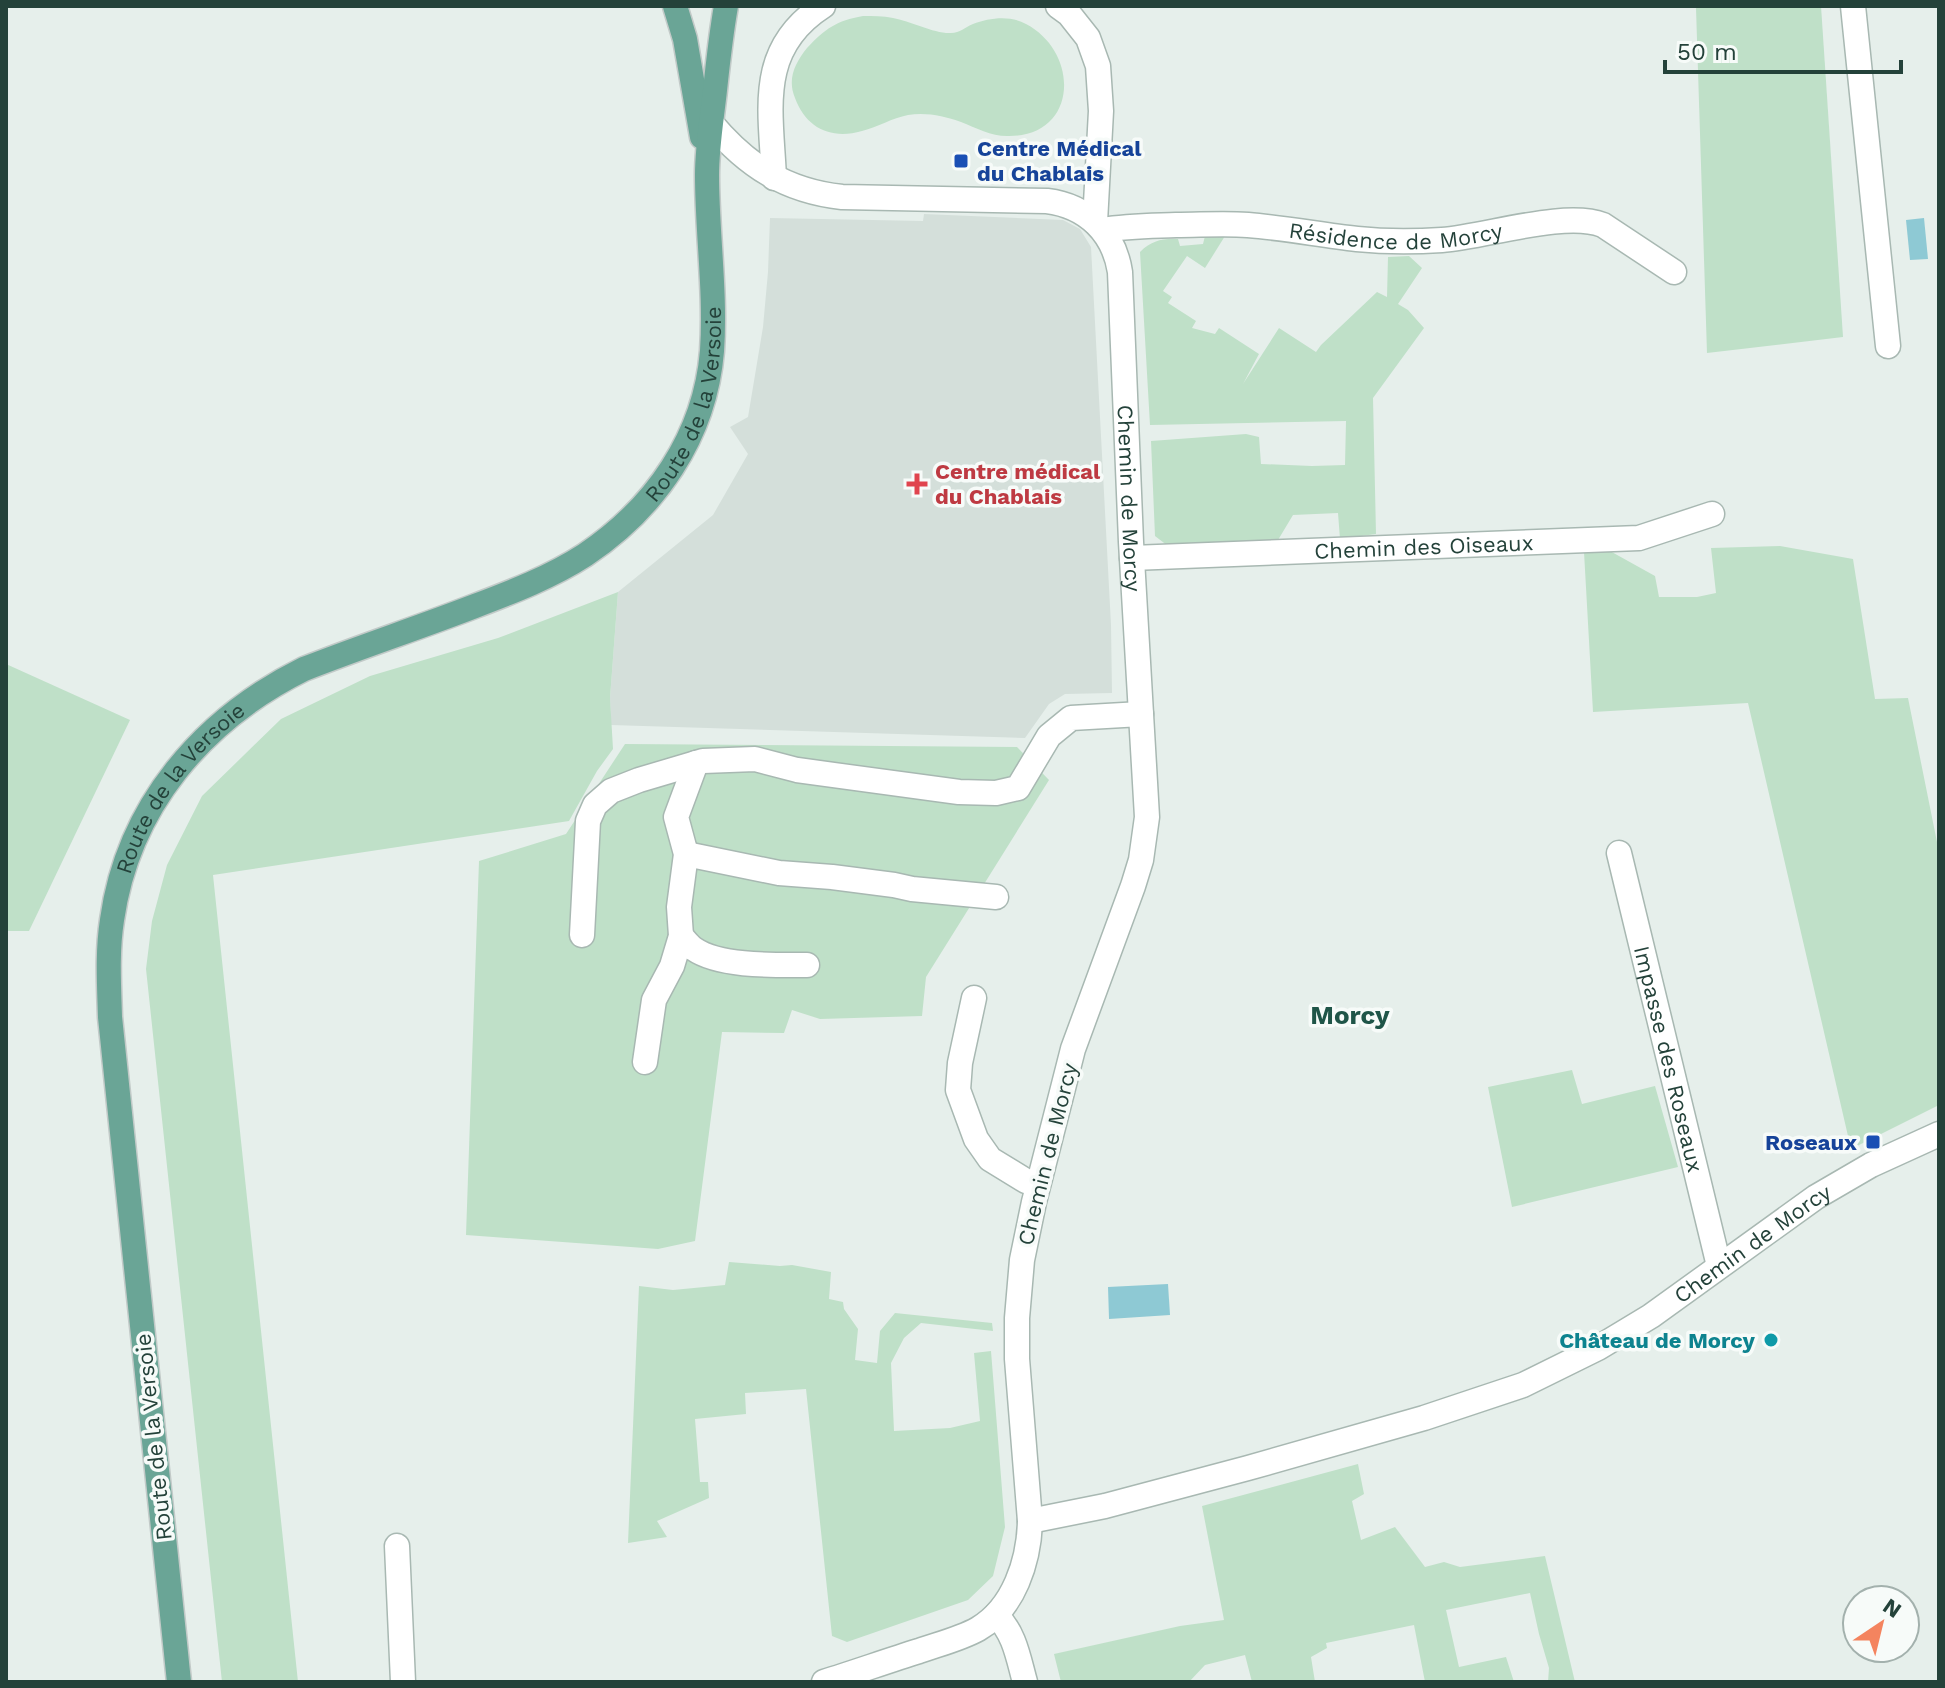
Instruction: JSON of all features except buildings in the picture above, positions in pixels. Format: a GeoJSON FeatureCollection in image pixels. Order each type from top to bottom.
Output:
{"type":"FeatureCollection","features":[{"type":"Feature","properties":{"kind":"main road","name":"Route de la Versoie"},"geometry":{"type":"LineString","coordinates":[[675,6],[683,28],[707,163]]}},
{"type":"Feature","properties":{"kind":"main road","name":"Route de la Versoie"},"geometry":{"type":"LineString","coordinates":[[179,1682],[110,1017],[108,951],[112,918],[129,854],[142,824],[177,769],[221,721],[247,701],[274,683],[304,669],[495,598],[555,571],[583,556],[614,533],[654,494],[690,436],[710,370],[713,331],[707,163],[726,6]]}},
{"type":"Feature","properties":{"kind":"street"},"geometry":{"type":"LineString","coordinates":[[774,178],[772,75],[778,57],[798,26],[823,6]]}},
{"type":"Feature","properties":{"kind":"street"},"geometry":{"type":"LineString","coordinates":[[1058,6],[1069,14],[1088,38],[1098,66],[1101,111],[1099,226]]}},
{"type":"Feature","properties":{"kind":"street"},"geometry":{"type":"LineString","coordinates":[[1853,6],[1888,346]]}},
{"type":"Feature","properties":{"kind":"street"},"geometry":{"type":"LineString","coordinates":[[711,123],[750,162],[774,178],[800,189],[842,197],[1058,202],[1078,210],[1099,226]]}},
{"type":"Feature","properties":{"kind":"street","name":"Résidence de Morcy"},"geometry":{"type":"LineString","coordinates":[[1099,226],[1233,224],[1367,240],[1404,241],[1462,238],[1545,223],[1592,220],[1674,272]]}},
{"type":"Feature","properties":{"kind":"street","name":"Chemin de Morcy"},"geometry":{"type":"LineString","coordinates":[[1099,226],[1114,250],[1120,272],[1147,817],[1141,860],[1073,1049],[1022,1260],[1017,1318],[1018,1377],[1030,1521],[1105,1506],[1248,1468],[1513,1389],[1630,1329],[1816,1197],[1871,1165],[1939,1134]]}},
{"type":"Feature","properties":{"kind":"street","name":"Chemin des Oiseaux"},"geometry":{"type":"LineString","coordinates":[[1132,558],[1639,538],[1712,514]]}},
{"type":"Feature","properties":{"kind":"street"},"geometry":{"type":"LineString","coordinates":[[582,935],[588,821],[595,805],[611,791],[703,761],[755,759],[797,770],[959,792],[996,793],[1018,788],[1049,736],[1071,718],[1141,714]]}},
{"type":"Feature","properties":{"kind":"street"},"geometry":{"type":"LineString","coordinates":[[645,1062],[654,1000],[672,966],[681,936],[679,907],[686,854],[676,817],[696,763]]}},
{"type":"Feature","properties":{"kind":"street","name":"Impasse des Roseaux"},"geometry":{"type":"LineString","coordinates":[[1619,853],[1719,1266]]}},
{"type":"Feature","properties":{"kind":"street"},"geometry":{"type":"LineString","coordinates":[[686,854],[779,873],[996,897]]}},
{"type":"Feature","properties":{"kind":"street"},"geometry":{"type":"LineString","coordinates":[[681,936],[695,950],[723,960],[756,965],[807,965]]}},
{"type":"Feature","properties":{"kind":"street"},"geometry":{"type":"LineString","coordinates":[[974,998],[960,1063],[958,1090],[976,1139],[990,1159],[1026,1181],[1038,1184]]}},
{"type":"Feature","properties":{"kind":"street"},"geometry":{"type":"LineString","coordinates":[[824,1682],[956,1638],[977,1629],[996,1615],[1016,1584],[1028,1543],[1030,1521]]}},
{"type":"Feature","properties":{"kind":"street"},"geometry":{"type":"LineString","coordinates":[[397,1546],[403,1682]]}},
{"type":"Feature","properties":{"kind":"street"},"geometry":{"type":"LineString","coordinates":[[996,1615],[1013,1637],[1025,1682]]}},
{"type":"Feature","properties":{"kind":"shaded area","name":"Centre médical du Chablais"},"geometry":{"type":"Polygon","coordinates":[[[924,214],[1063,220],[1080,229],[1091,247],[1112,693],[1065,694],[1049,704],[1025,738],[611,725],[610,698],[618,592],[713,515],[748,454],[730,427],[748,417],[763,327],[770,218],[923,221],[924,214]]]}},
{"type":"Feature","properties":{"kind":"green space"},"geometry":{"type":"Polygon","coordinates":[[[1821,6],[1843,337],[1707,353],[1696,8],[1821,6]]]}},
{"type":"Feature","properties":{"kind":"green space"},"geometry":{"type":"Polygon","coordinates":[[[863,16],[893,18],[945,33],[993,19],[1013,19],[1026,24],[1044,37],[1056,54],[1063,73],[1064,92],[1059,109],[1048,123],[1030,133],[1007,136],[948,118],[921,114],[902,116],[851,133],[840,134],[821,129],[800,108],[793,91],[794,72],[807,48],[826,30],[863,16]]]}},
{"type":"Feature","properties":{"kind":"green space"},"geometry":{"type":"Polygon","coordinates":[[[1205,236],[1225,236],[1205,268],[1187,256],[1163,291],[1172,297],[1168,303],[1196,321],[1192,328],[1215,334],[1219,328],[1259,354],[1243,384],[1279,328],[1316,352],[1377,292],[1387,297],[1388,257],[1409,256],[1422,268],[1398,304],[1424,328],[1373,398],[1376,534],[1340,539],[1338,513],[1293,515],[1278,540],[1168,546],[1155,536],[1151,441],[1246,434],[1259,437],[1261,464],[1345,465],[1346,421],[1150,425],[1140,252],[1153,243],[1167,239],[1178,239],[1180,246],[1203,244],[1205,236]]]}},
{"type":"Feature","properties":{"kind":"green space"},"geometry":{"type":"Polygon","coordinates":[[[1780,546],[1853,559],[1875,699],[1908,698],[1939,852],[1939,1105],[1851,1149],[1748,703],[1593,712],[1584,552],[1610,551],[1655,576],[1659,597],[1697,597],[1716,593],[1711,548],[1780,546]]]}},
{"type":"Feature","properties":{"kind":"green space"},"geometry":{"type":"Polygon","coordinates":[[[618,592],[610,698],[613,749],[569,821],[213,875],[298,1682],[222,1682],[146,969],[152,921],[167,865],[202,796],[281,719],[370,676],[498,638],[618,592]]]}},
{"type":"Feature","properties":{"kind":"green space"},"geometry":{"type":"Polygon","coordinates":[[[6,664],[130,720],[29,931],[6,931],[6,664]]]}},
{"type":"Feature","properties":{"kind":"green space"},"geometry":{"type":"Polygon","coordinates":[[[625,744],[1017,747],[1049,780],[926,977],[922,1016],[820,1019],[792,1010],[784,1033],[722,1032],[695,1241],[658,1249],[466,1235],[479,861],[566,834],[625,744]]]}},
{"type":"Feature","properties":{"kind":"green space"},"geometry":{"type":"Polygon","coordinates":[[[1572,1070],[1582,1104],[1655,1086],[1678,1167],[1512,1207],[1488,1087],[1572,1070]]]}},
{"type":"Feature","properties":{"kind":"green space"},"geometry":{"type":"Polygon","coordinates":[[[729,1262],[792,1265],[831,1272],[829,1299],[843,1302],[844,1309],[858,1329],[855,1360],[877,1363],[880,1331],[895,1313],[992,1323],[993,1331],[921,1323],[904,1338],[891,1363],[894,1431],[950,1428],[980,1421],[974,1353],[991,1351],[1005,1527],[993,1576],[968,1600],[847,1642],[832,1636],[806,1389],[745,1393],[746,1414],[695,1419],[700,1482],[708,1482],[709,1498],[657,1521],[667,1537],[628,1543],[639,1286],[673,1290],[725,1285],[729,1262]]]}},
{"type":"Feature","properties":{"kind":"green space"},"geometry":{"type":"Polygon","coordinates":[[[1358,1464],[1364,1494],[1352,1501],[1361,1540],[1395,1527],[1425,1567],[1444,1562],[1460,1567],[1545,1556],[1575,1682],[1548,1682],[1549,1668],[1530,1593],[1446,1610],[1459,1667],[1506,1657],[1514,1682],[1425,1682],[1414,1625],[1326,1643],[1327,1648],[1311,1657],[1315,1682],[1252,1682],[1245,1655],[1205,1665],[1189,1682],[1061,1682],[1054,1654],[1180,1626],[1224,1620],[1202,1506],[1358,1464]]]}},
{"type":"Feature","properties":{"kind":"water"},"geometry":{"type":"Polygon","coordinates":[[[1924,218],[1928,259],[1910,260],[1906,220],[1924,218]]]}},
{"type":"Feature","properties":{"kind":"water"},"geometry":{"type":"Polygon","coordinates":[[[1168,1284],[1170,1315],[1109,1319],[1108,1287],[1168,1284]]]}},
{"type":"Feature","properties":{"kind":"place","name":"Centre Médical du Chablais"},"geometry":{"type":"Point","coordinates":[961,161]}},
{"type":"Feature","properties":{"kind":"place","name":"Centre médical du Chablais"},"geometry":{"type":"Point","coordinates":[917,484]}},
{"type":"Feature","properties":{"kind":"place","name":"Roseaux"},"geometry":{"type":"Point","coordinates":[1873,1142]}},
{"type":"Feature","properties":{"kind":"place","name":"Château de Morcy"},"geometry":{"type":"Point","coordinates":[1771,1340]}},
{"type":"Feature","properties":{"kind":"district","name":"Morcy"},"geometry":{"type":"Point","coordinates":[1350,1015]}}]}
